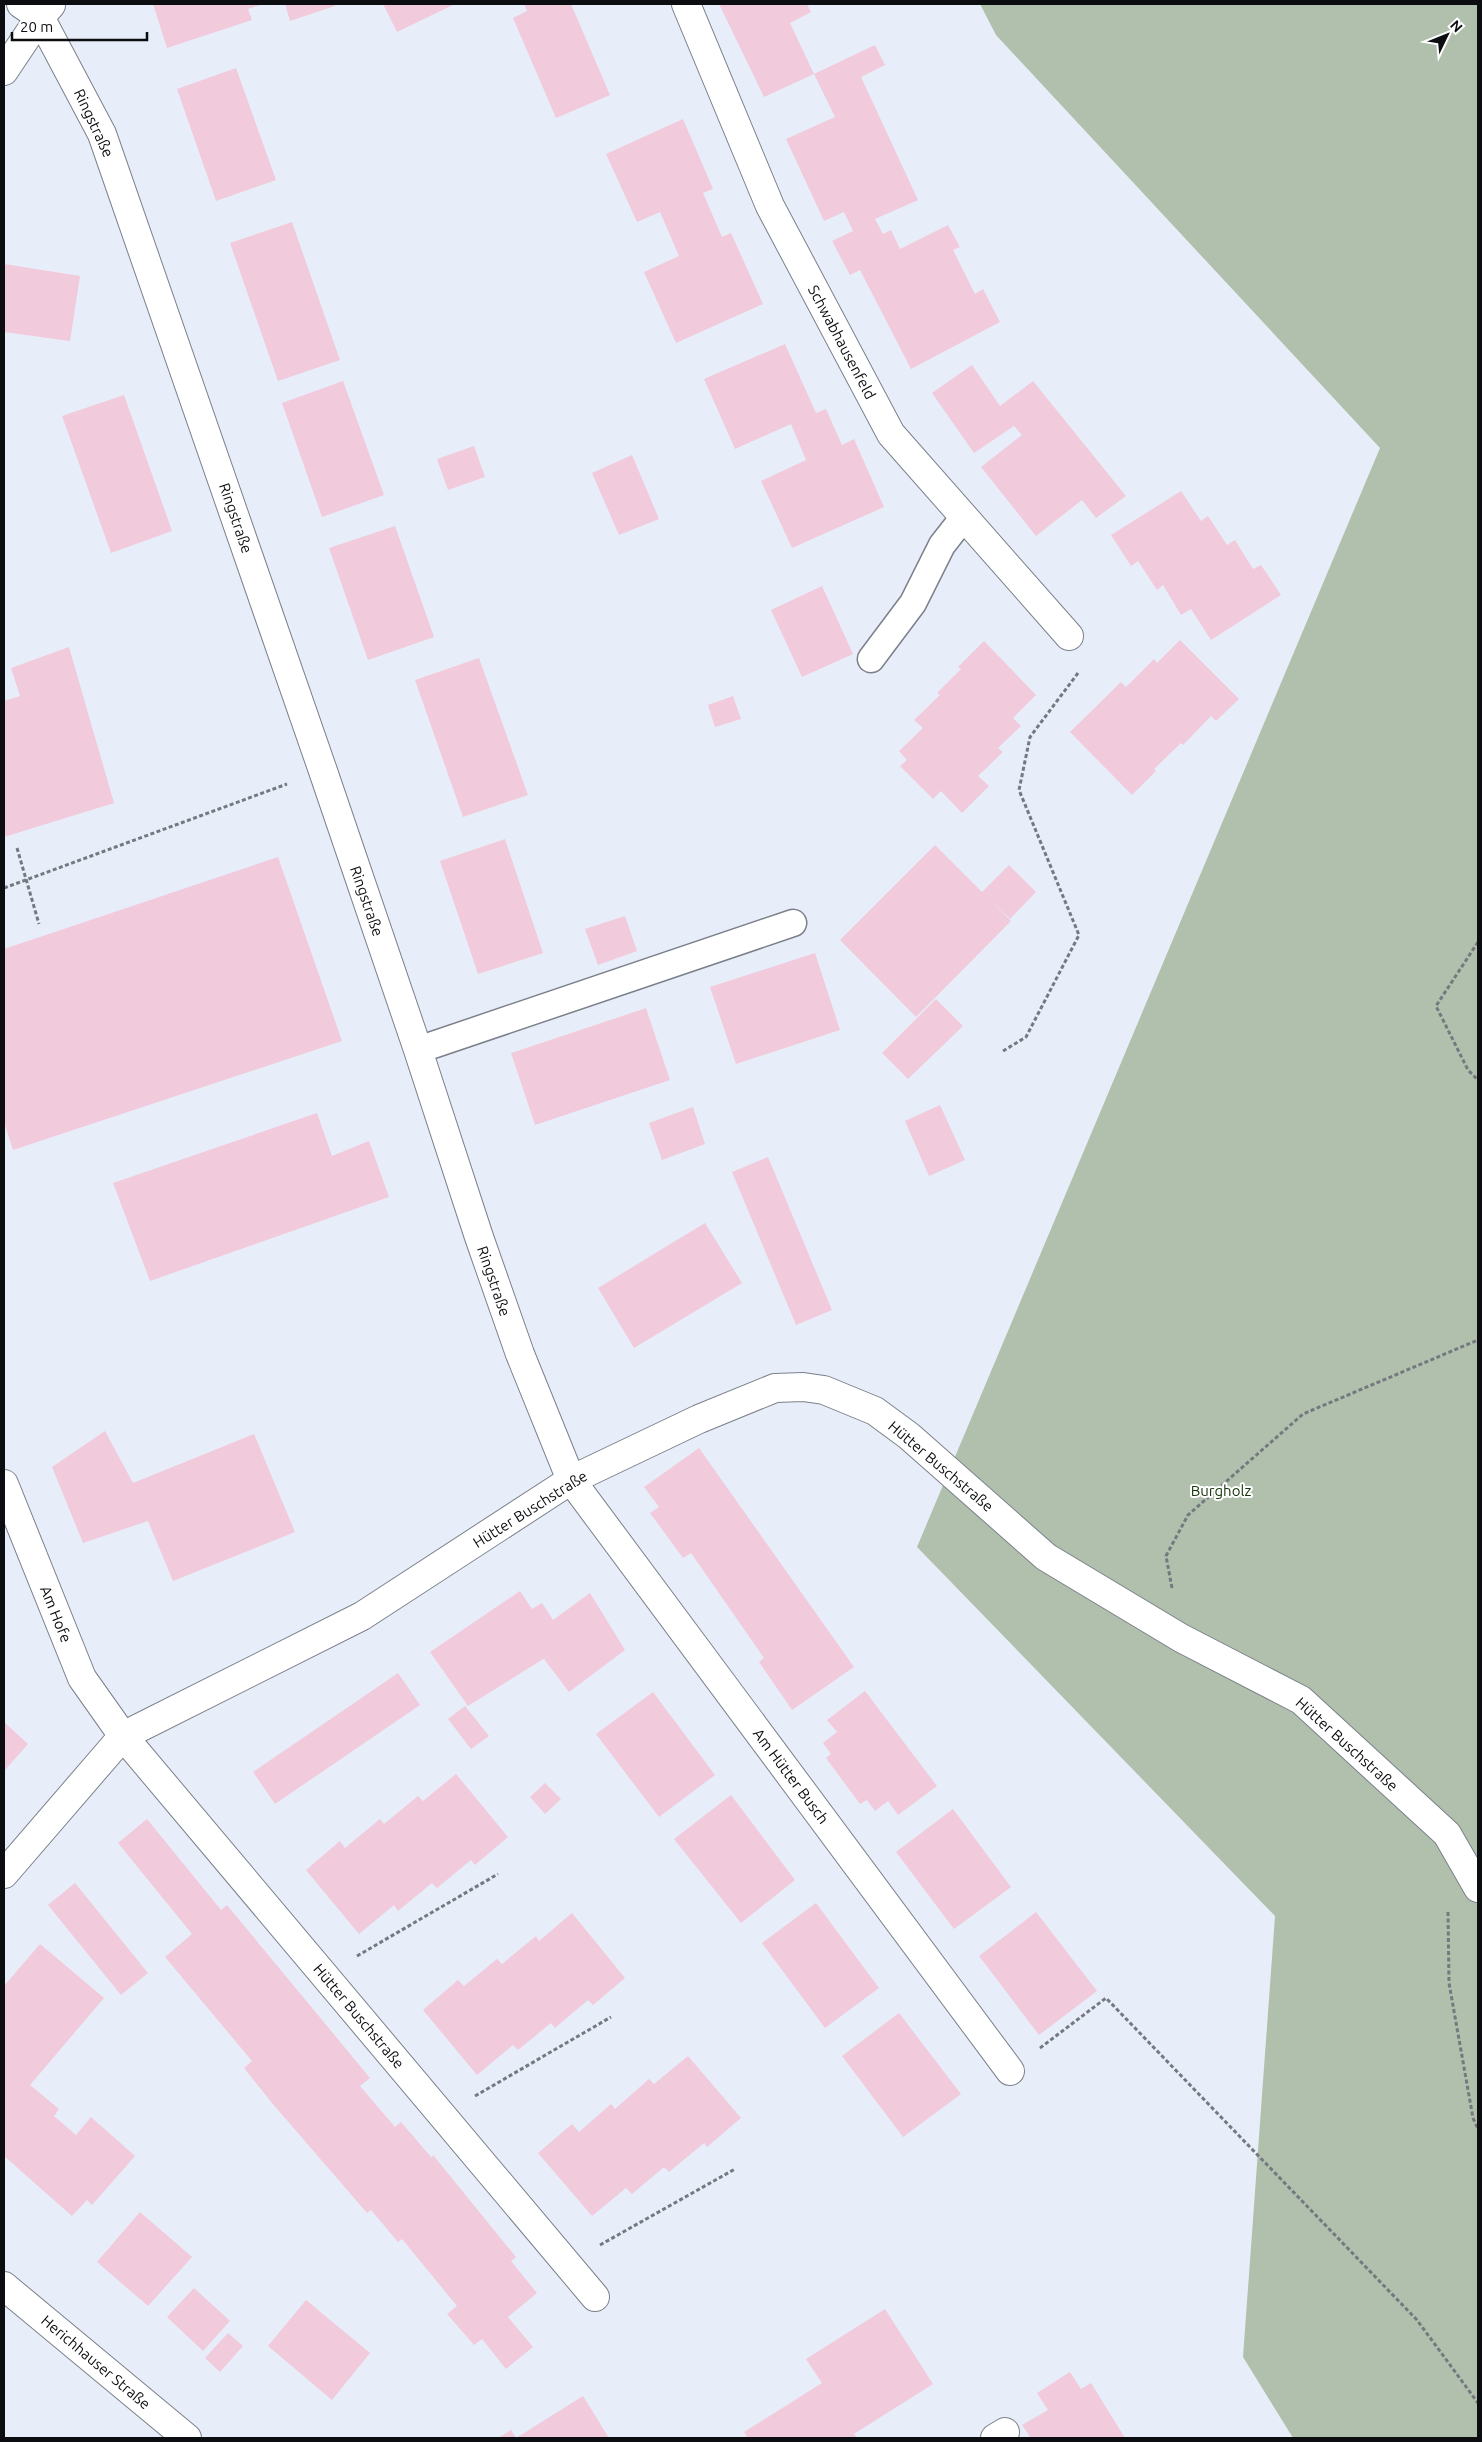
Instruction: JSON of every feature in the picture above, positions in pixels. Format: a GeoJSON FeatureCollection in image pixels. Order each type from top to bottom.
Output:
{"type":"FeatureCollection","features":[{"type":"Feature","properties":{"kind":"street","name":"Schwabhausenfeld"},"geometry":{"type":"LineString","coordinates":[[686,4],[770,206],[891,434],[1069,636]]}},
{"type":"Feature","properties":{"kind":"street"},"geometry":{"type":"LineString","coordinates":[[4,71],[38,8]]}},
{"type":"Feature","properties":{"kind":"street","name":"Ringstraße"},"geometry":{"type":"LineString","coordinates":[[38,8],[102,134],[323,772],[418,1050],[476,1228],[520,1354],[571,1480]]}},
{"type":"Feature","properties":{"kind":"street","name":"Hütter Buschstraße"},"geometry":{"type":"LineString","coordinates":[[4,1874],[123,1736],[362,1616],[571,1480],[699,1419],[775,1388],[803,1387],[824,1390],[875,1411],[909,1436],[1046,1558],[1181,1638],[1301,1700],[1446,1834],[1478,1888]]}},
{"type":"Feature","properties":{"kind":"street","name":"Am Hütter Busch"},"geometry":{"type":"LineString","coordinates":[[571,1480],[1010,2071]]}},
{"type":"Feature","properties":{"kind":"street","name":"Am Hofe"},"geometry":{"type":"LineString","coordinates":[[4,1484],[82,1678],[123,1736]]}},
{"type":"Feature","properties":{"kind":"street","name":"Hütter Buschstraße"},"geometry":{"type":"LineString","coordinates":[[123,1736],[595,2297]]}},
{"type":"Feature","properties":{"kind":"street","name":"Herichhauser Straße"},"geometry":{"type":"LineString","coordinates":[[4,2286],[188,2438]]}},
{"type":"Feature","properties":{"kind":"lane"},"geometry":{"type":"LineString","coordinates":[[871,659],[913,603],[942,545],[964,517]]}},
{"type":"Feature","properties":{"kind":"lane"},"geometry":{"type":"LineString","coordinates":[[418,1050],[793,923]]}},
{"type":"Feature","properties":{"kind":"path"},"geometry":{"type":"LineString","coordinates":[[1003,1051],[1026,1037],[1079,935],[1018,790],[1030,736],[1084,664],[1069,636]]}},
{"type":"Feature","properties":{"kind":"path"},"geometry":{"type":"LineString","coordinates":[[4,888],[323,772]]}},
{"type":"Feature","properties":{"kind":"path"},"geometry":{"type":"LineString","coordinates":[[17,848],[38,924]]}},
{"type":"Feature","properties":{"kind":"path"},"geometry":{"type":"LineString","coordinates":[[1478,942],[1436,1006],[1468,1070],[1478,1080]]}},
{"type":"Feature","properties":{"kind":"path"},"geometry":{"type":"LineString","coordinates":[[1166,1556],[1188,1515],[1303,1414],[1478,1340]]}},
{"type":"Feature","properties":{"kind":"path"},"geometry":{"type":"LineString","coordinates":[[324,1975],[498,1874]]}},
{"type":"Feature","properties":{"kind":"path"},"geometry":{"type":"LineString","coordinates":[[1448,1904],[1449,1983],[1473,2118],[1478,2129]]}},
{"type":"Feature","properties":{"kind":"path"},"geometry":{"type":"LineString","coordinates":[[1010,2071],[1106,1998],[1417,2320],[1478,2404]]}},
{"type":"Feature","properties":{"kind":"path"},"geometry":{"type":"LineString","coordinates":[[442,2115],[611,2017]]}},
{"type":"Feature","properties":{"kind":"path"},"geometry":{"type":"LineString","coordinates":[[567,2263],[734,2169]]}},
{"type":"Feature","properties":{"kind":"green space","name":"Burgholz"},"geometry":{"type":"Polygon","coordinates":[[[980,4],[1478,4],[1478,2438],[1293,2438],[1243,2357],[1275,1916],[917,1547],[1380,448],[996,35],[980,4]]]}},
{"type":"Feature","properties":{"kind":"building"},"geometry":{"type":"Polygon","coordinates":[[[153,4],[263,4],[248,9],[252,20],[167,48],[153,4]]]}},
{"type":"Feature","properties":{"kind":"building"},"geometry":{"type":"Polygon","coordinates":[[[285,4],[335,4],[335,6],[290,21],[285,4]]]}},
{"type":"Feature","properties":{"kind":"building"},"geometry":{"type":"Polygon","coordinates":[[[383,4],[455,4],[397,32],[383,4]]]}},
{"type":"Feature","properties":{"kind":"building"},"geometry":{"type":"Polygon","coordinates":[[[524,4],[571,4],[610,95],[556,118],[513,18],[527,11],[524,4]]]}},
{"type":"Feature","properties":{"kind":"building"},"geometry":{"type":"Polygon","coordinates":[[[719,4],[807,4],[811,12],[790,23],[814,74],[764,97],[719,4]]]}},
{"type":"Feature","properties":{"kind":"building"},"geometry":{"type":"Polygon","coordinates":[[[875,45],[885,65],[861,77],[918,200],[875,219],[883,234],[891,230],[900,249],[948,225],[960,247],[953,250],[975,294],[983,289],[1000,322],[911,369],[860,270],[850,275],[832,241],[853,231],[844,212],[824,221],[786,139],[835,117],[814,74],[875,45]]]}},
{"type":"Feature","properties":{"kind":"building"},"geometry":{"type":"Polygon","coordinates":[[[236,68],[276,180],[216,201],[177,89],[236,68]]]}},
{"type":"Feature","properties":{"kind":"building"},"geometry":{"type":"Polygon","coordinates":[[[683,119],[713,189],[703,193],[722,237],[731,233],[763,304],[676,343],[644,272],[679,256],[660,212],[637,222],[606,154],[683,119]]]}},
{"type":"Feature","properties":{"kind":"building"},"geometry":{"type":"Polygon","coordinates":[[[292,222],[340,360],[278,381],[230,243],[292,222]]]}},
{"type":"Feature","properties":{"kind":"building"},"geometry":{"type":"Polygon","coordinates":[[[4,264],[80,276],[70,341],[4,332],[4,264]]]}},
{"type":"Feature","properties":{"kind":"building"},"geometry":{"type":"Polygon","coordinates":[[[785,344],[816,413],[826,409],[842,445],[854,439],[884,507],[792,548],[761,481],[806,460],[791,424],[735,449],[704,379],[785,344]]]}},
{"type":"Feature","properties":{"kind":"building"},"geometry":{"type":"Polygon","coordinates":[[[972,365],[1000,406],[1033,381],[1126,496],[1096,518],[1082,500],[1036,536],[981,467],[1022,435],[1014,426],[974,453],[932,393],[972,365]]]}},
{"type":"Feature","properties":{"kind":"building"},"geometry":{"type":"Polygon","coordinates":[[[343,381],[384,495],[322,517],[282,403],[343,381]]]}},
{"type":"Feature","properties":{"kind":"building"},"geometry":{"type":"Polygon","coordinates":[[[124,395],[172,531],[111,553],[62,416],[124,395]]]}},
{"type":"Feature","properties":{"kind":"building"},"geometry":{"type":"Polygon","coordinates":[[[474,446],[485,477],[448,490],[437,459],[474,446]]]}},
{"type":"Feature","properties":{"kind":"building"},"geometry":{"type":"Polygon","coordinates":[[[632,455],[659,519],[619,535],[592,473],[632,455]]]}},
{"type":"Feature","properties":{"kind":"building"},"geometry":{"type":"Polygon","coordinates":[[[1181,491],[1201,521],[1208,516],[1227,545],[1235,540],[1253,569],[1261,565],[1281,595],[1211,640],[1191,609],[1181,615],[1163,585],[1157,590],[1138,561],[1131,566],[1111,535],[1181,491]]]}},
{"type":"Feature","properties":{"kind":"building"},"geometry":{"type":"Polygon","coordinates":[[[395,526],[434,637],[368,660],[329,548],[395,526]]]}},
{"type":"Feature","properties":{"kind":"building"},"geometry":{"type":"Polygon","coordinates":[[[822,586],[853,654],[802,677],[771,610],[822,586]]]}},
{"type":"Feature","properties":{"kind":"building"},"geometry":{"type":"Polygon","coordinates":[[[1180,640],[1239,699],[1216,721],[1211,716],[1183,745],[1181,743],[1154,769],[1156,771],[1132,795],[1070,732],[1121,682],[1126,687],[1154,659],[1157,663],[1180,640]]]}},
{"type":"Feature","properties":{"kind":"building"},"geometry":{"type":"Polygon","coordinates":[[[984,641],[1036,695],[1013,718],[1021,726],[998,748],[1003,752],[978,776],[989,786],[962,813],[941,791],[933,799],[900,766],[907,760],[899,751],[923,728],[914,720],[940,695],[937,693],[961,669],[958,667],[984,641]]]}},
{"type":"Feature","properties":{"kind":"building"},"geometry":{"type":"Polygon","coordinates":[[[69,647],[114,803],[4,837],[4,701],[20,696],[11,668],[69,647]]]}},
{"type":"Feature","properties":{"kind":"building"},"geometry":{"type":"Polygon","coordinates":[[[479,658],[528,795],[463,817],[415,680],[479,658]]]}},
{"type":"Feature","properties":{"kind":"building"},"geometry":{"type":"Polygon","coordinates":[[[733,696],[741,719],[715,727],[708,705],[733,696]]]}},
{"type":"Feature","properties":{"kind":"building"},"geometry":{"type":"Polygon","coordinates":[[[505,839],[543,953],[478,974],[440,861],[505,839]]]}},
{"type":"Feature","properties":{"kind":"building"},"geometry":{"type":"Polygon","coordinates":[[[935,845],[982,892],[1009,865],[1036,892],[1010,919],[990,900],[1011,921],[916,1017],[840,940],[935,845]]]}},
{"type":"Feature","properties":{"kind":"building"},"geometry":{"type":"Polygon","coordinates":[[[278,857],[342,1041],[13,1150],[4,1122],[4,949],[278,857]]]}},
{"type":"Feature","properties":{"kind":"building"},"geometry":{"type":"Polygon","coordinates":[[[625,916],[637,951],[598,965],[585,929],[625,916]]]}},
{"type":"Feature","properties":{"kind":"building"},"geometry":{"type":"Polygon","coordinates":[[[815,953],[840,1030],[736,1064],[710,987],[815,953]]]}},
{"type":"Feature","properties":{"kind":"building"},"geometry":{"type":"Polygon","coordinates":[[[936,999],[963,1026],[908,1079],[882,1053],[936,999]]]}},
{"type":"Feature","properties":{"kind":"building"},"geometry":{"type":"Polygon","coordinates":[[[646,1008],[670,1080],[535,1125],[511,1053],[646,1008]]]}},
{"type":"Feature","properties":{"kind":"building"},"geometry":{"type":"Polygon","coordinates":[[[940,1105],[965,1160],[929,1176],[905,1121],[940,1105]]]}},
{"type":"Feature","properties":{"kind":"building"},"geometry":{"type":"Polygon","coordinates":[[[693,1107],[705,1144],[662,1160],[649,1123],[693,1107]]]}},
{"type":"Feature","properties":{"kind":"building"},"geometry":{"type":"Polygon","coordinates":[[[317,1113],[332,1156],[369,1141],[389,1197],[150,1281],[113,1183],[317,1113]]]}},
{"type":"Feature","properties":{"kind":"building"},"geometry":{"type":"Polygon","coordinates":[[[768,1157],[832,1310],[796,1325],[732,1172],[768,1157]]]}},
{"type":"Feature","properties":{"kind":"building"},"geometry":{"type":"Polygon","coordinates":[[[705,1223],[742,1283],[634,1348],[598,1288],[705,1223]]]}},
{"type":"Feature","properties":{"kind":"building"},"geometry":{"type":"Polygon","coordinates":[[[105,1431],[133,1483],[254,1434],[295,1532],[173,1581],[148,1521],[83,1543],[52,1467],[105,1431]]]}},
{"type":"Feature","properties":{"kind":"building"},"geometry":{"type":"Polygon","coordinates":[[[699,1448],[854,1667],[792,1710],[759,1662],[764,1658],[691,1553],[683,1558],[650,1513],[659,1507],[644,1487],[699,1448]]]}},
{"type":"Feature","properties":{"kind":"building"},"geometry":{"type":"Polygon","coordinates":[[[520,1591],[532,1609],[542,1603],[553,1620],[590,1593],[625,1650],[569,1692],[544,1659],[553,1653],[468,1706],[430,1652],[520,1591]]]}},
{"type":"Feature","properties":{"kind":"building"},"geometry":{"type":"Polygon","coordinates":[[[398,1673],[420,1705],[275,1804],[253,1772],[398,1673]]]}},
{"type":"Feature","properties":{"kind":"building"},"geometry":{"type":"Polygon","coordinates":[[[865,1691],[937,1786],[898,1815],[888,1801],[875,1811],[867,1800],[860,1804],[826,1758],[831,1754],[823,1743],[837,1732],[827,1720],[865,1691]]]}},
{"type":"Feature","properties":{"kind":"building"},"geometry":{"type":"Polygon","coordinates":[[[653,1692],[715,1775],[659,1817],[596,1734],[653,1692]]]}},
{"type":"Feature","properties":{"kind":"building"},"geometry":{"type":"Polygon","coordinates":[[[465,1706],[489,1736],[471,1749],[448,1719],[465,1706]]]}},
{"type":"Feature","properties":{"kind":"building"},"geometry":{"type":"Polygon","coordinates":[[[4,1722],[28,1744],[4,1771],[4,1722]]]}},
{"type":"Feature","properties":{"kind":"building"},"geometry":{"type":"Polygon","coordinates":[[[456,1774],[508,1837],[475,1865],[471,1860],[437,1888],[432,1883],[398,1911],[394,1905],[359,1934],[306,1870],[340,1841],[345,1848],[380,1819],[384,1824],[418,1796],[423,1801],[456,1774]]]}},
{"type":"Feature","properties":{"kind":"building"},"geometry":{"type":"Polygon","coordinates":[[[545,1783],[561,1799],[545,1814],[530,1797],[545,1783]]]}},
{"type":"Feature","properties":{"kind":"building"},"geometry":{"type":"Polygon","coordinates":[[[731,1795],[795,1880],[741,1923],[674,1839],[731,1795]]]}},
{"type":"Feature","properties":{"kind":"building"},"geometry":{"type":"Polygon","coordinates":[[[953,1809],[1011,1887],[954,1929],[896,1852],[953,1809]]]}},
{"type":"Feature","properties":{"kind":"building"},"geometry":{"type":"Polygon","coordinates":[[[147,1819],[221,1910],[227,1905],[370,2078],[360,2086],[395,2127],[401,2122],[432,2158],[433,2155],[516,2257],[511,2261],[537,2293],[508,2317],[533,2347],[506,2369],[482,2339],[474,2345],[447,2314],[457,2306],[402,2239],[398,2242],[371,2210],[367,2213],[272,2103],[244,2068],[252,2061],[165,1957],[192,1934],[118,1843],[147,1819]]]}},
{"type":"Feature","properties":{"kind":"building"},"geometry":{"type":"Polygon","coordinates":[[[75,1883],[148,1973],[121,1995],[48,1905],[75,1883]]]}},
{"type":"Feature","properties":{"kind":"building"},"geometry":{"type":"Polygon","coordinates":[[[816,1903],[879,1988],[825,2028],[762,1943],[816,1903]]]}},
{"type":"Feature","properties":{"kind":"building"},"geometry":{"type":"Polygon","coordinates":[[[1036,1912],[1097,1991],[1039,2035],[979,1956],[1036,1912]]]}},
{"type":"Feature","properties":{"kind":"building"},"geometry":{"type":"Polygon","coordinates":[[[572,1913],[625,1978],[593,2005],[588,2000],[555,2028],[551,2023],[518,2050],[513,2045],[477,2075],[423,2010],[458,1980],[464,1986],[497,1959],[502,1964],[536,1936],[539,1941],[572,1913]]]}},
{"type":"Feature","properties":{"kind":"building"},"geometry":{"type":"Polygon","coordinates":[[[40,1944],[104,1998],[30,2085],[59,2109],[54,2116],[76,2135],[91,2117],[135,2156],[92,2205],[87,2200],[72,2216],[4,2156],[4,1986],[40,1944]]]}},
{"type":"Feature","properties":{"kind":"building"},"geometry":{"type":"Polygon","coordinates":[[[899,2013],[961,2094],[903,2137],[842,2056],[899,2013]]]}},
{"type":"Feature","properties":{"kind":"building"},"geometry":{"type":"Polygon","coordinates":[[[688,2056],[741,2118],[707,2147],[704,2143],[669,2172],[664,2167],[632,2194],[626,2188],[592,2216],[538,2153],[572,2124],[579,2132],[611,2104],[615,2109],[649,2079],[654,2084],[688,2056]]]}},
{"type":"Feature","properties":{"kind":"building"},"geometry":{"type":"Polygon","coordinates":[[[140,2212],[192,2257],[148,2306],[97,2262],[140,2212]]]}},
{"type":"Feature","properties":{"kind":"building"},"geometry":{"type":"Polygon","coordinates":[[[194,2288],[230,2321],[203,2351],[167,2317],[194,2288]]]}},
{"type":"Feature","properties":{"kind":"building"},"geometry":{"type":"Polygon","coordinates":[[[306,2300],[370,2353],[332,2400],[268,2346],[306,2300]]]}},
{"type":"Feature","properties":{"kind":"building"},"geometry":{"type":"Polygon","coordinates":[[[885,2309],[933,2384],[854,2434],[857,2438],[748,2438],[744,2432],[822,2383],[806,2359],[885,2309]]]}},
{"type":"Feature","properties":{"kind":"building"},"geometry":{"type":"Polygon","coordinates":[[[228,2333],[243,2346],[220,2372],[205,2358],[228,2333]]]}},
{"type":"Feature","properties":{"kind":"building"},"geometry":{"type":"Polygon","coordinates":[[[1070,2372],[1081,2389],[1091,2383],[1125,2438],[1031,2438],[1022,2425],[1048,2410],[1037,2393],[1070,2372]]]}},
{"type":"Feature","properties":{"kind":"building"},"geometry":{"type":"Polygon","coordinates":[[[583,2396],[609,2438],[516,2438],[583,2396]]]}},
{"type":"Feature","properties":{"kind":"building"},"geometry":{"type":"Polygon","coordinates":[[[511,2430],[516,2438],[498,2438],[511,2430]]]}}]}
